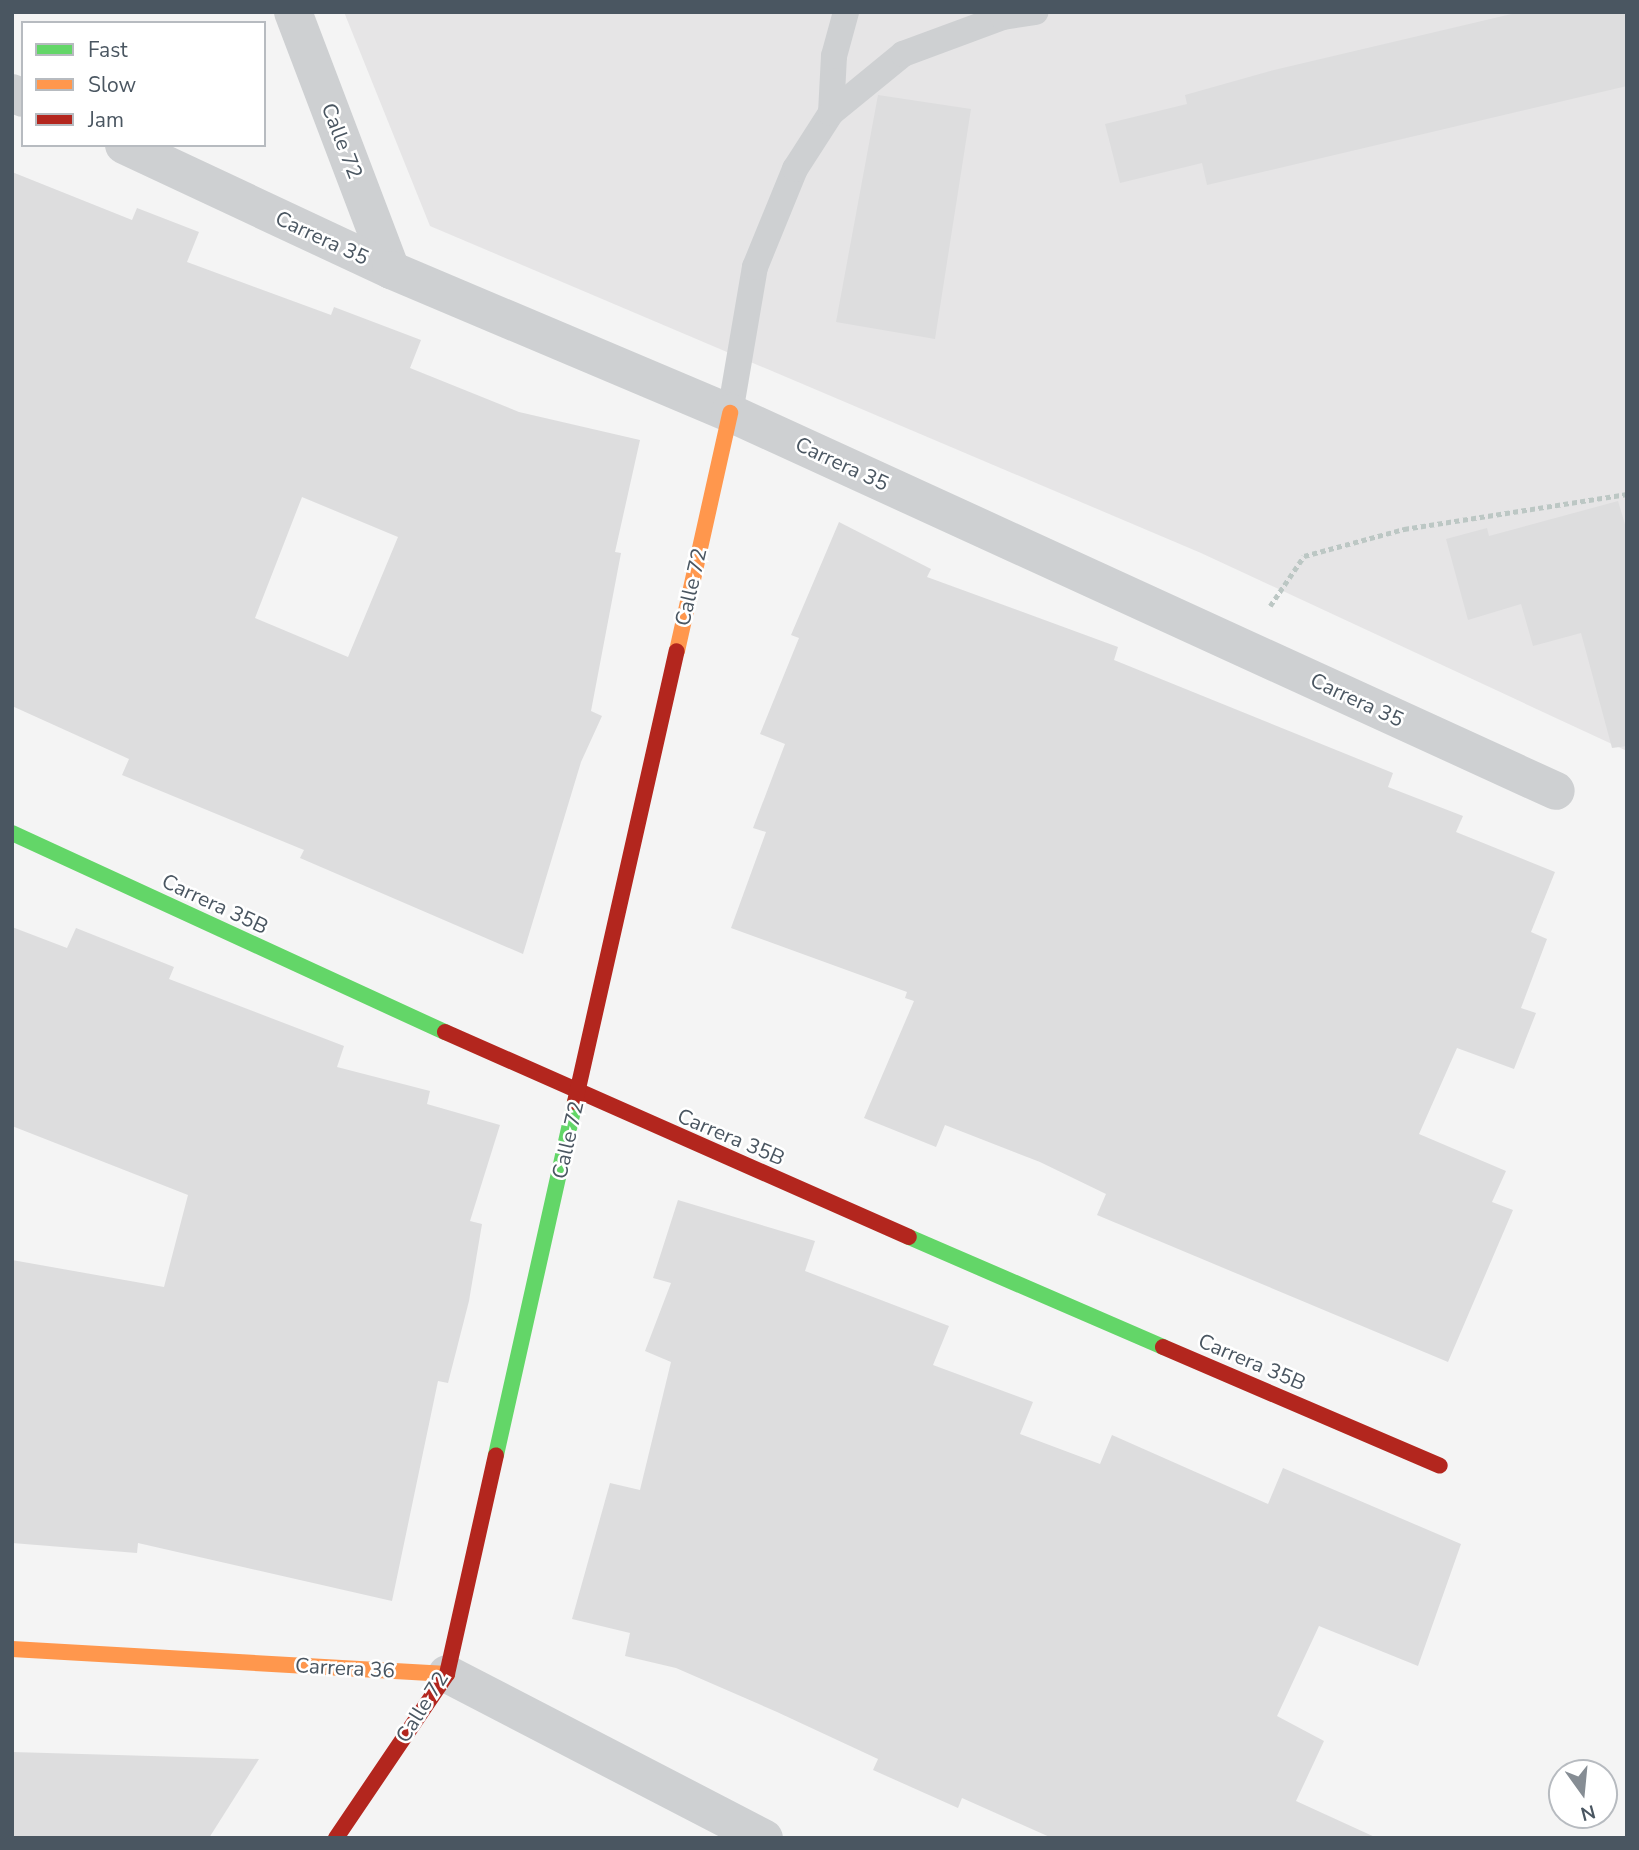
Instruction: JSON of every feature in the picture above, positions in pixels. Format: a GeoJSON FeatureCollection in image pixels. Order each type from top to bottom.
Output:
{"type":"FeatureCollection","features":[{"type":"Feature","properties":{"kind":"main road","name":"Calle 72"},"geometry":{"type":"LineString","coordinates":[[336,1838],[447,1674],[730,413]]}},
{"type":"Feature","properties":{"kind":"main road","name":"Carrera 35B"},"geometry":{"type":"LineString","coordinates":[[12,834],[579,1094],[1440,1466]]}},
{"type":"Feature","properties":{"kind":"main road","name":"Carrera 36"},"geometry":{"type":"LineString","coordinates":[[12,1649],[447,1674]]}},
{"type":"Feature","properties":{"kind":"street","name":"Calle 72"},"geometry":{"type":"LineString","coordinates":[[293,12],[391,270]]}},
{"type":"Feature","properties":{"kind":"street","name":"Carrera 35"},"geometry":{"type":"LineString","coordinates":[[128,147],[391,270],[730,413],[1556,791]]}},
{"type":"Feature","properties":{"kind":"street","name":"Carrera 36"},"geometry":{"type":"LineString","coordinates":[[447,1674],[764,1838]]}},
{"type":"Feature","properties":{"kind":"lane"},"geometry":{"type":"LineString","coordinates":[[831,113],[834,56],[846,12]]}},
{"type":"Feature","properties":{"kind":"lane"},"geometry":{"type":"LineString","coordinates":[[730,413],[755,267],[796,169],[831,113],[903,54],[1003,17],[1036,12]]}},
{"type":"Feature","properties":{"kind":"path"},"geometry":{"type":"LineString","coordinates":[[1245,649],[1304,556],[1404,529],[1627,494]]}},
{"type":"Feature","properties":{"kind":"shaded area"},"geometry":{"type":"Polygon","coordinates":[[[344,12],[1627,12],[1627,751],[1201,553],[430,226],[344,12]]]}},
{"type":"Feature","properties":{"kind":"building"},"geometry":{"type":"Polygon","coordinates":[[[1520,12],[1627,12],[1627,86],[1207,185],[1202,163],[1120,183],[1105,124],[1187,104],[1185,95],[1274,70],[1520,12]]]}},
{"type":"Feature","properties":{"kind":"building"},"geometry":{"type":"Polygon","coordinates":[[[878,95],[971,109],[935,339],[836,322],[878,95]]]}},
{"type":"Feature","properties":{"kind":"building"},"geometry":{"type":"Polygon","coordinates":[[[12,172],[132,220],[137,208],[199,232],[187,262],[331,315],[334,307],[421,340],[410,368],[519,412],[640,440],[615,552],[621,553],[591,711],[602,716],[581,762],[523,954],[300,858],[304,850],[122,775],[129,759],[12,706],[12,172]],[[302,497],[255,618],[348,657],[398,537],[302,497]]]}},
{"type":"Feature","properties":{"kind":"building"},"geometry":{"type":"Polygon","coordinates":[[[1618,501],[1627,531],[1627,746],[1612,748],[1581,633],[1533,646],[1521,604],[1468,620],[1446,539],[1487,528],[1489,536],[1618,501]]]}},
{"type":"Feature","properties":{"kind":"building"},"geometry":{"type":"Polygon","coordinates":[[[839,522],[931,569],[927,577],[1118,647],[1114,660],[1393,773],[1388,787],[1463,816],[1456,832],[1555,872],[1531,932],[1547,939],[1521,1008],[1536,1013],[1514,1069],[1457,1048],[1419,1134],[1506,1171],[1492,1202],[1513,1210],[1448,1362],[1097,1215],[1106,1194],[1040,1162],[945,1125],[936,1147],[864,1118],[914,1001],[905,998],[907,992],[731,928],[766,832],[753,828],[785,744],[760,734],[799,638],[791,635],[839,522]]]}},
{"type":"Feature","properties":{"kind":"building"},"geometry":{"type":"Polygon","coordinates":[[[12,927],[67,948],[76,928],[174,967],[169,979],[344,1046],[337,1067],[430,1091],[427,1104],[500,1125],[470,1221],[482,1224],[469,1301],[448,1383],[438,1381],[392,1601],[138,1543],[137,1553],[12,1543],[12,1260],[164,1287],[188,1195],[12,1126],[12,927]]]}},
{"type":"Feature","properties":{"kind":"building"},"geometry":{"type":"Polygon","coordinates":[[[678,1200],[815,1241],[805,1271],[949,1326],[933,1365],[1033,1402],[1020,1434],[1100,1464],[1112,1435],[1268,1504],[1283,1468],[1461,1544],[1418,1666],[1319,1626],[1277,1716],[1324,1741],[1296,1801],[1377,1838],[1052,1838],[962,1798],[958,1808],[873,1770],[878,1759],[777,1712],[676,1668],[625,1656],[630,1633],[572,1619],[610,1483],[640,1490],[671,1362],[645,1351],[671,1283],[653,1278],[678,1200]]]}},
{"type":"Feature","properties":{"kind":"building"},"geometry":{"type":"Polygon","coordinates":[[[12,1752],[259,1759],[209,1838],[12,1838],[12,1752]]]}},
{"type":"Feature","properties":{"kind":"traffic: fast"},"geometry":{"type":"LineString","coordinates":[[12,833],[445,1032]]}},
{"type":"Feature","properties":{"kind":"traffic: fast"},"geometry":{"type":"LineString","coordinates":[[496,1455],[575,1102]]}},
{"type":"Feature","properties":{"kind":"traffic: fast"},"geometry":{"type":"LineString","coordinates":[[909,1237],[1163,1347]]}},
{"type":"Feature","properties":{"kind":"traffic: slow"},"geometry":{"type":"LineString","coordinates":[[677,651],[730,413]]}},
{"type":"Feature","properties":{"kind":"traffic: slow"},"geometry":{"type":"LineString","coordinates":[[12,1649],[447,1674]]}},
{"type":"Feature","properties":{"kind":"traffic: jam"},"geometry":{"type":"LineString","coordinates":[[575,1102],[677,651]]}},
{"type":"Feature","properties":{"kind":"traffic: jam"},"geometry":{"type":"LineString","coordinates":[[445,1032],[909,1237]]}},
{"type":"Feature","properties":{"kind":"traffic: jam"},"geometry":{"type":"LineString","coordinates":[[1163,1347],[1440,1466]]}},
{"type":"Feature","properties":{"kind":"traffic: jam"},"geometry":{"type":"LineString","coordinates":[[336,1838],[447,1674],[496,1455]]}}]}
